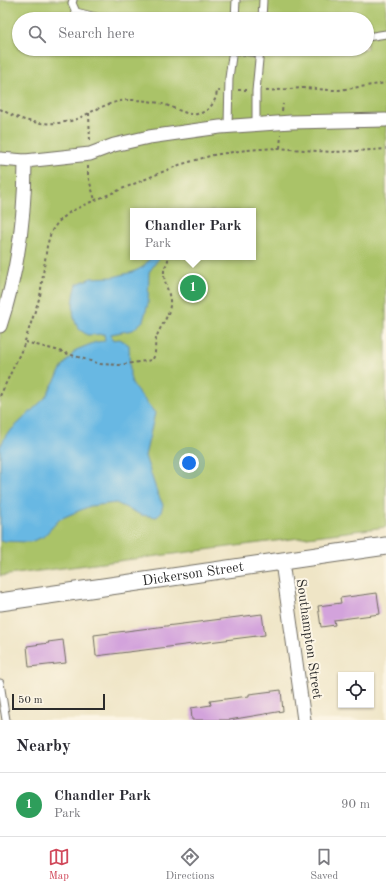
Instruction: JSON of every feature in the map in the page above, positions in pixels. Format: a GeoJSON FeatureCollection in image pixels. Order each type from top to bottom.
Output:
{"type":"FeatureCollection","features":[{"type":"Feature","properties":{"kind":"street"},"geometry":{"type":"LineString","coordinates":[[0,160],[25,161],[90,154],[114,144],[228,126],[386,120]]}},
{"type":"Feature","properties":{"kind":"street"},"geometry":{"type":"LineString","coordinates":[[0,326],[14,277],[20,244],[25,194],[25,161]]}},
{"type":"Feature","properties":{"kind":"street","name":"Dickerson Street"},"geometry":{"type":"LineString","coordinates":[[0,602],[386,546]]}},
{"type":"Feature","properties":{"kind":"street","name":"Southampton Street"},"geometry":{"type":"LineString","coordinates":[[282,562],[304,720]]}},
{"type":"Feature","properties":{"kind":"lane"},"geometry":{"type":"LineString","coordinates":[[73,0],[72,2],[76,12]]}},
{"type":"Feature","properties":{"kind":"lane"},"geometry":{"type":"LineString","coordinates":[[235,12],[236,0]]}},
{"type":"Feature","properties":{"kind":"lane"},"geometry":{"type":"LineString","coordinates":[[262,12],[263,0]]}},
{"type":"Feature","properties":{"kind":"lane"},"geometry":{"type":"LineString","coordinates":[[374,36],[386,34]]}},
{"type":"Feature","properties":{"kind":"lane"},"geometry":{"type":"LineString","coordinates":[[228,126],[231,56]]}},
{"type":"Feature","properties":{"kind":"lane"},"geometry":{"type":"LineString","coordinates":[[256,124],[256,91],[260,56]]}},
{"type":"Feature","properties":{"kind":"lane"},"geometry":{"type":"LineString","coordinates":[[0,683],[6,720]]}},
{"type":"Feature","properties":{"kind":"path"},"geometry":{"type":"LineString","coordinates":[[0,109],[20,119],[40,123],[75,119],[105,105],[129,100],[160,103],[196,114],[208,110],[216,98],[217,91],[256,91],[303,88],[334,90],[386,82]]}},
{"type":"Feature","properties":{"kind":"path"},"geometry":{"type":"LineString","coordinates":[[0,396],[25,342],[40,296],[47,246],[51,232],[58,222],[70,212],[179,165],[213,155],[246,150],[277,148],[331,152],[358,152],[386,149]]}},
{"type":"Feature","properties":{"kind":"path"},"geometry":{"type":"LineString","coordinates":[[25,342],[100,364],[119,365],[152,360],[154,358],[156,340],[168,315],[170,305],[170,296],[164,272],[169,260]]}},
{"type":"Feature","properties":{"kind":"green space"},"geometry":{"type":"Polygon","coordinates":[[[0,0],[386,0],[386,527],[0,576],[0,0]]]}},
{"type":"Feature","properties":{"kind":"water"},"geometry":{"type":"Polygon","coordinates":[[[149,260],[158,260],[149,272],[148,304],[143,321],[133,330],[111,334],[112,340],[120,339],[129,345],[130,376],[132,384],[155,413],[145,456],[163,505],[161,512],[157,517],[141,515],[116,503],[90,506],[60,519],[43,537],[30,542],[0,541],[0,447],[6,435],[45,398],[63,366],[76,350],[96,342],[105,341],[104,334],[87,335],[79,329],[76,324],[73,307],[77,284],[91,278],[113,277],[133,272],[143,267],[149,260]]]}},
{"type":"Feature","properties":{"kind":"building"},"geometry":{"type":"Polygon","coordinates":[[[377,593],[380,614],[334,620],[335,625],[321,627],[318,606],[341,603],[340,598],[377,593]]]}},
{"type":"Feature","properties":{"kind":"building"},"geometry":{"type":"Polygon","coordinates":[[[262,614],[265,635],[96,656],[94,635],[262,614]]]}},
{"type":"Feature","properties":{"kind":"building"},"geometry":{"type":"Polygon","coordinates":[[[63,640],[66,663],[29,667],[27,646],[63,640]]]}},
{"type":"Feature","properties":{"kind":"building"},"geometry":{"type":"Polygon","coordinates":[[[281,690],[283,711],[229,720],[192,720],[191,708],[211,705],[210,701],[281,690]]]}},
{"type":"Feature","properties":{"kind":"place","name":"Chandler Park"},"geometry":{"type":"Point","coordinates":[193,288]}}]}
